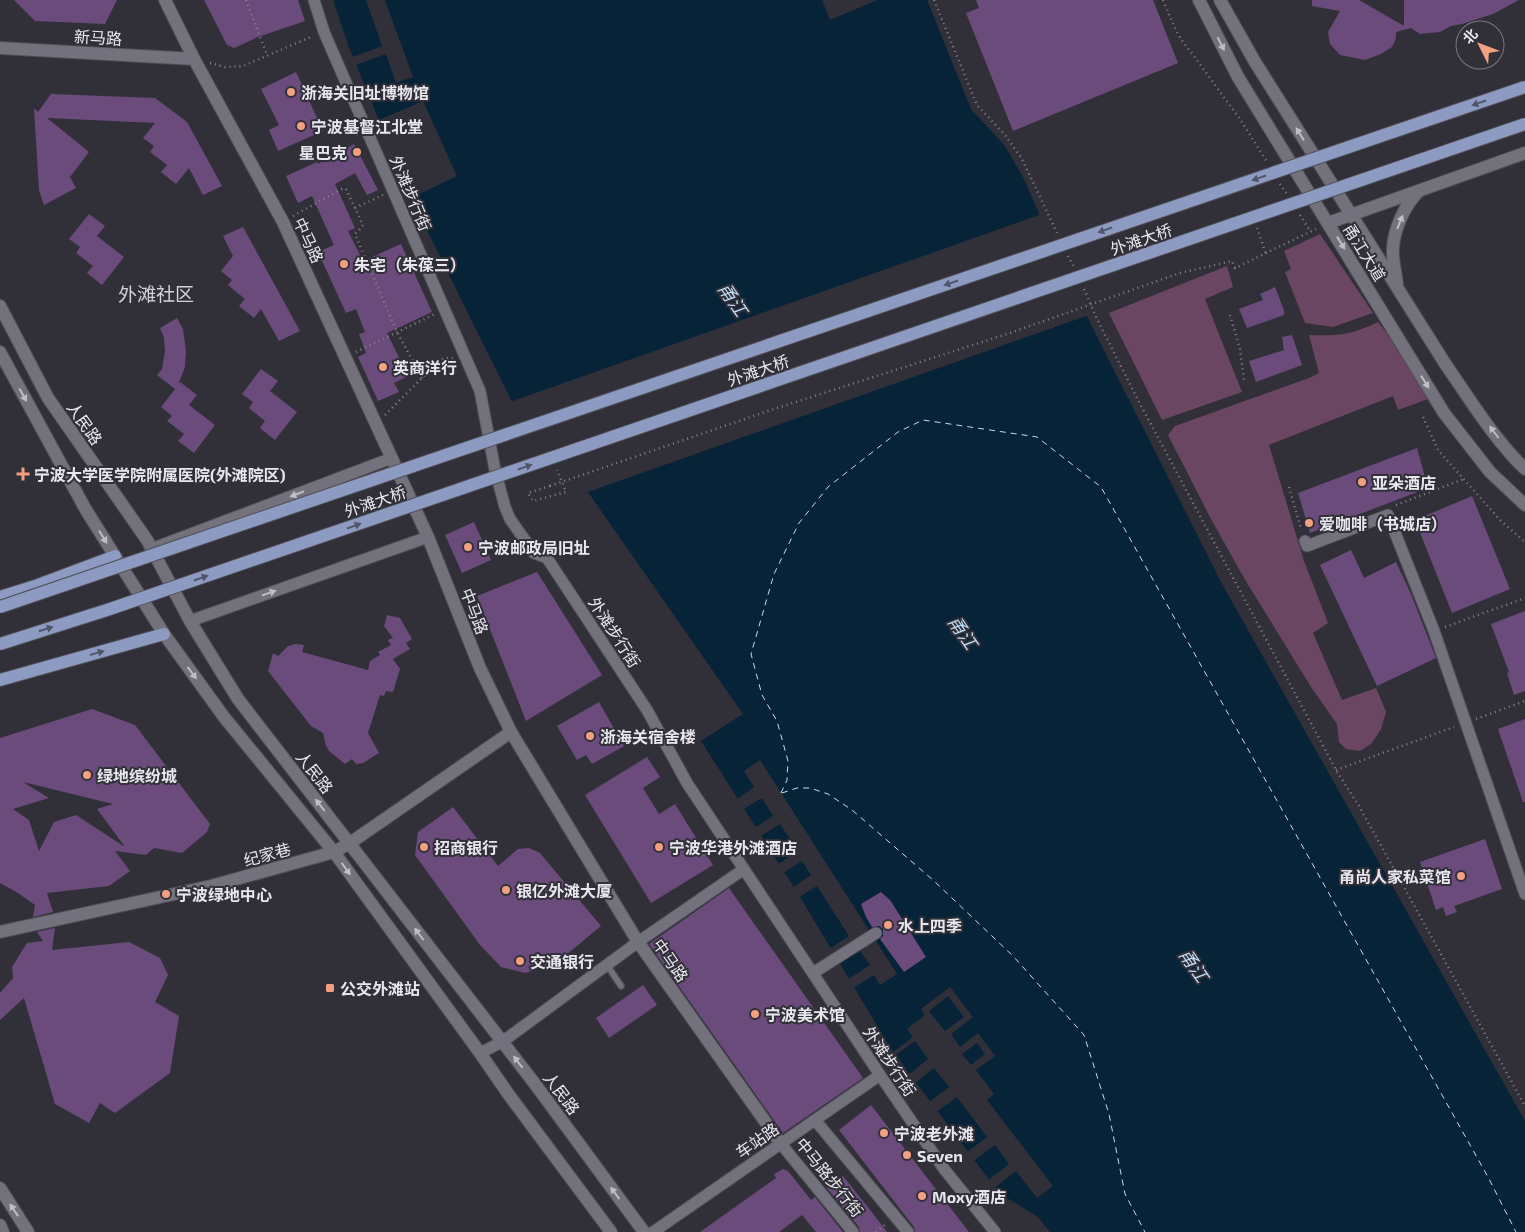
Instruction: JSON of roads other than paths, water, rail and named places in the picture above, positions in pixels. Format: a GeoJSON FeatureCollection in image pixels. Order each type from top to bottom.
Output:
{"type":"FeatureCollection","features":[{"type":"Feature","properties":{"kind":"main road","name":"外滩大桥"},"geometry":{"type":"LineString","coordinates":[[0,607],[1525,87]]}},
{"type":"Feature","properties":{"kind":"main road","name":"外滩大桥"},"geometry":{"type":"LineString","coordinates":[[0,644],[110,609],[1525,124]]}},
{"type":"Feature","properties":{"kind":"main road"},"geometry":{"type":"LineString","coordinates":[[0,596],[35,586],[115,556]]}},
{"type":"Feature","properties":{"kind":"main road"},"geometry":{"type":"LineString","coordinates":[[0,680],[164,634]]}},
{"type":"Feature","properties":{"kind":"street","name":"中马路"},"geometry":{"type":"LineString","coordinates":[[166,0],[194,59],[283,222],[428,537],[480,668],[511,732],[638,942],[781,1144]]}},
{"type":"Feature","properties":{"kind":"street","name":"外滩步行街"},"geometry":{"type":"LineString","coordinates":[[314,0],[324,32],[480,392],[495,470],[510,519],[534,553],[547,558],[647,710],[687,783],[880,1076],[944,1169],[995,1232]]}},
{"type":"Feature","properties":{"kind":"street","name":"甬江大道"},"geometry":{"type":"LineString","coordinates":[[1199,0],[1238,77],[1444,413],[1490,472],[1525,506]]}},
{"type":"Feature","properties":{"kind":"street","name":"甬江大道"},"geometry":{"type":"LineString","coordinates":[[1220,0],[1255,62],[1446,365],[1477,410],[1514,458],[1525,469]]}},
{"type":"Feature","properties":{"kind":"street","name":"新马路"},"geometry":{"type":"LineString","coordinates":[[0,48],[194,59]]}},
{"type":"Feature","properties":{"kind":"street"},"geometry":{"type":"LineString","coordinates":[[1328,223],[1525,153]]}},
{"type":"Feature","properties":{"kind":"street"},"geometry":{"type":"LineString","coordinates":[[1397,287],[1393,248],[1397,229],[1410,202],[1420,190]]}},
{"type":"Feature","properties":{"kind":"street","name":"人民路"},"geometry":{"type":"LineString","coordinates":[[0,306],[48,398],[151,549],[190,621],[238,699],[536,1084],[644,1232]]}},
{"type":"Feature","properties":{"kind":"street"},"geometry":{"type":"LineString","coordinates":[[0,352],[86,510],[164,634],[224,717],[334,852],[509,1095],[611,1232]]}},
{"type":"Feature","properties":{"kind":"street"},"geometry":{"type":"LineString","coordinates":[[151,549],[392,458]]}},
{"type":"Feature","properties":{"kind":"street"},"geometry":{"type":"LineString","coordinates":[[1305,541],[1307,546],[1388,515],[1434,631],[1525,894]]}},
{"type":"Feature","properties":{"kind":"street"},"geometry":{"type":"LineString","coordinates":[[190,621],[428,537]]}},
{"type":"Feature","properties":{"kind":"street","name":"纪家巷"},"geometry":{"type":"LineString","coordinates":[[0,932],[211,886],[334,852],[350,843],[511,732]]}},
{"type":"Feature","properties":{"kind":"street"},"geometry":{"type":"LineString","coordinates":[[480,1053],[502,1042],[607,964],[744,869]]}},
{"type":"Feature","properties":{"kind":"street"},"geometry":{"type":"LineString","coordinates":[[813,973],[876,933]]}},
{"type":"Feature","properties":{"kind":"street","name":"车站路"},"geometry":{"type":"LineString","coordinates":[[653,1232],[880,1076]]}},
{"type":"Feature","properties":{"kind":"street"},"geometry":{"type":"LineString","coordinates":[[815,1120],[908,1232]]}},
{"type":"Feature","properties":{"kind":"street","name":"中马路步行街"},"geometry":{"type":"LineString","coordinates":[[781,1144],[853,1232]]}},
{"type":"Feature","properties":{"kind":"street"},"geometry":{"type":"LineString","coordinates":[[0,1188],[28,1232]]}},
{"type":"Feature","properties":{"kind":"street"},"geometry":{"type":"LineString","coordinates":[[0,1225],[4,1232]]}},
{"type":"Feature","properties":{"kind":"lane"},"geometry":{"type":"LineString","coordinates":[[607,964],[621,986]]}},
{"type":"Feature","properties":{"kind":"water","name":"甬江"},"geometry":{"type":"Polygon","coordinates":[[[333,0],[927,0],[971,109],[1005,146],[1023,177],[1067,277],[1222,584],[1525,1121],[1525,1232],[1050,1232],[1038,1217],[999,1193],[891,1049],[797,892],[701,741],[743,714],[590,495],[514,406],[411,198],[457,176],[423,101],[379,120],[348,45],[333,0]]]}},
{"type":"Feature","properties":{"kind":"place","name":"浙海关旧址博物馆"},"geometry":{"type":"Point","coordinates":[291,92]}},
{"type":"Feature","properties":{"kind":"place","name":"宁波基督江北堂"},"geometry":{"type":"Point","coordinates":[301,126]}},
{"type":"Feature","properties":{"kind":"place","name":"星巴克"},"geometry":{"type":"Point","coordinates":[357,152]}},
{"type":"Feature","properties":{"kind":"place","name":"朱宅（朱葆三）"},"geometry":{"type":"Point","coordinates":[344,264]}},
{"type":"Feature","properties":{"kind":"place","name":"英商洋行"},"geometry":{"type":"Point","coordinates":[383,367]}},
{"type":"Feature","properties":{"kind":"place","name":"宁波大学医学院附属医院(外滩院区)"},"geometry":{"type":"Point","coordinates":[23,474]}},
{"type":"Feature","properties":{"kind":"place","name":"亚朵酒店"},"geometry":{"type":"Point","coordinates":[1362,482]}},
{"type":"Feature","properties":{"kind":"place","name":"爱咖啡（书城店）"},"geometry":{"type":"Point","coordinates":[1309,523]}},
{"type":"Feature","properties":{"kind":"place","name":"宁波邮政局旧址"},"geometry":{"type":"Point","coordinates":[468,547]}},
{"type":"Feature","properties":{"kind":"place","name":"浙海关宿舍楼"},"geometry":{"type":"Point","coordinates":[590,736]}},
{"type":"Feature","properties":{"kind":"place","name":"绿地缤纷城"},"geometry":{"type":"Point","coordinates":[87,775]}},
{"type":"Feature","properties":{"kind":"place","name":"招商银行"},"geometry":{"type":"Point","coordinates":[424,847]}},
{"type":"Feature","properties":{"kind":"place","name":"宁波华港外滩酒店"},"geometry":{"type":"Point","coordinates":[659,847]}},
{"type":"Feature","properties":{"kind":"place","name":"甬尚人家私菜馆"},"geometry":{"type":"Point","coordinates":[1461,876]}},
{"type":"Feature","properties":{"kind":"place","name":"银亿外滩大厦"},"geometry":{"type":"Point","coordinates":[506,890]}},
{"type":"Feature","properties":{"kind":"place","name":"宁波绿地中心"},"geometry":{"type":"Point","coordinates":[166,894]}},
{"type":"Feature","properties":{"kind":"place","name":"水上四季"},"geometry":{"type":"Point","coordinates":[888,925]}},
{"type":"Feature","properties":{"kind":"place","name":"交通银行"},"geometry":{"type":"Point","coordinates":[520,961]}},
{"type":"Feature","properties":{"kind":"place","name":"公交外滩站"},"geometry":{"type":"Point","coordinates":[330,988]}},
{"type":"Feature","properties":{"kind":"place","name":"宁波美术馆"},"geometry":{"type":"Point","coordinates":[755,1014]}},
{"type":"Feature","properties":{"kind":"place","name":"宁波老外滩"},"geometry":{"type":"Point","coordinates":[884,1133]}},
{"type":"Feature","properties":{"kind":"place","name":"Seven"},"geometry":{"type":"Point","coordinates":[907,1155]}},
{"type":"Feature","properties":{"kind":"place","name":"Moxy酒店"},"geometry":{"type":"Point","coordinates":[922,1196]}},
{"type":"Feature","properties":{"kind":"district","name":"外滩社区"},"geometry":{"type":"Point","coordinates":[156,293]}}]}
